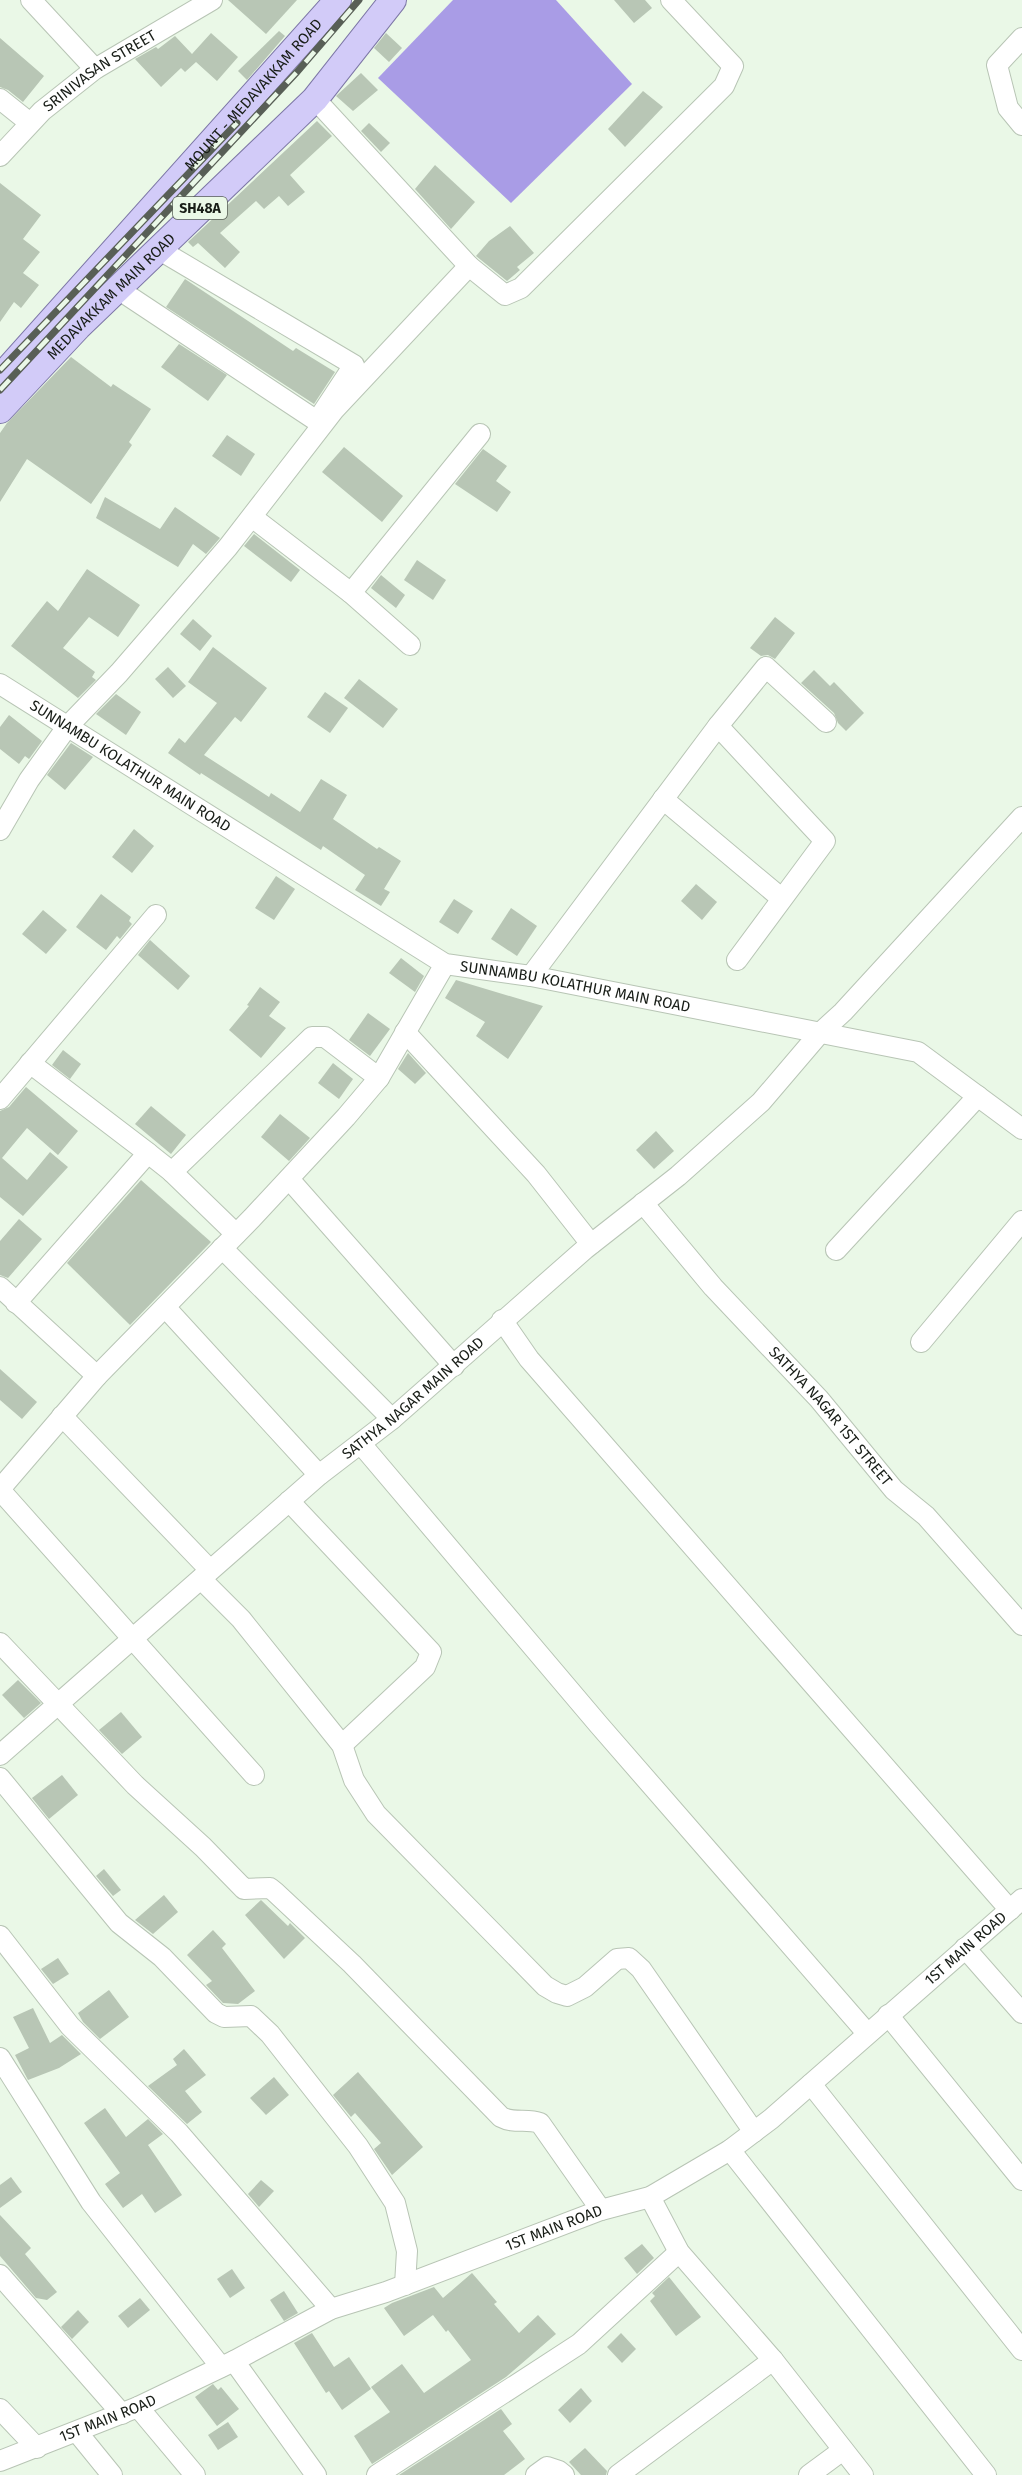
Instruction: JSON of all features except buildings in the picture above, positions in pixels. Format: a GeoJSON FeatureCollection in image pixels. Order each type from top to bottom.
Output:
{"type":"FeatureCollection","features":[{"type":"Feature","properties":{"kind":"main road","name":"MOUNT - MEDAVAKKAM ROAD"},"geometry":{"type":"LineString","coordinates":[[0,378],[338,0]]}},
{"type":"Feature","properties":{"kind":"main road","name":"MEDAVAKKAM MAIN ROAD"},"geometry":{"type":"LineString","coordinates":[[0,410],[71,333],[315,99],[393,0]]}},
{"type":"Feature","properties":{"kind":"street"},"geometry":{"type":"LineString","coordinates":[[32,0],[94,69]]}},
{"type":"Feature","properties":{"kind":"street","name":"SRINIVASAN STREET"},"geometry":{"type":"LineString","coordinates":[[0,156],[30,123],[94,69],[212,0]]}},
{"type":"Feature","properties":{"kind":"street"},"geometry":{"type":"LineString","coordinates":[[315,99],[469,266],[505,295],[521,288],[724,86],[733,66],[671,0]]}},
{"type":"Feature","properties":{"kind":"street"},"geometry":{"type":"LineString","coordinates":[[1022,38],[997,65],[1008,108],[1022,125]]}},
{"type":"Feature","properties":{"kind":"street"},"geometry":{"type":"LineString","coordinates":[[0,99],[30,123]]}},
{"type":"Feature","properties":{"kind":"street"},"geometry":{"type":"LineString","coordinates":[[118,289],[316,421],[354,365],[158,249]]}},
{"type":"Feature","properties":{"kind":"street"},"geometry":{"type":"LineString","coordinates":[[0,830],[29,780],[67,727],[119,673],[252,517],[334,410],[469,266]]}},
{"type":"Feature","properties":{"kind":"street"},"geometry":{"type":"LineString","coordinates":[[351,593],[480,434]]}},
{"type":"Feature","properties":{"kind":"street"},"geometry":{"type":"LineString","coordinates":[[252,517],[351,593],[410,645]]}},
{"type":"Feature","properties":{"kind":"street"},"geometry":{"type":"LineString","coordinates":[[531,976],[718,726],[766,667],[826,722]]}},
{"type":"Feature","properties":{"kind":"street","name":"SUNNAMBU KOLATHUR MAIN ROAD"},"geometry":{"type":"LineString","coordinates":[[0,684],[444,964],[531,976],[918,1052],[1022,1129]]}},
{"type":"Feature","properties":{"kind":"street"},"geometry":{"type":"LineString","coordinates":[[718,726],[825,841],[737,960]]}},
{"type":"Feature","properties":{"kind":"street"},"geometry":{"type":"LineString","coordinates":[[663,799],[781,898]]}},
{"type":"Feature","properties":{"kind":"street","name":"SATHYA NAGAR MAIN ROAD"},"geometry":{"type":"LineString","coordinates":[[0,1755],[319,1475],[392,1419],[454,1366],[502,1320],[591,1244],[678,1176],[761,1102],[819,1034],[843,1012],[1022,817]]}},
{"type":"Feature","properties":{"kind":"street"},"geometry":{"type":"LineString","coordinates":[[0,1099],[156,915]]}},
{"type":"Feature","properties":{"kind":"street"},"geometry":{"type":"LineString","coordinates":[[254,1775],[0,1490],[97,1376],[289,1179],[379,1078],[444,964]]}},
{"type":"Feature","properties":{"kind":"street"},"geometry":{"type":"LineString","coordinates":[[405,1032],[521,1158],[591,1244]]}},
{"type":"Feature","properties":{"kind":"street"},"geometry":{"type":"LineString","coordinates":[[172,1172],[312,1036],[325,1037],[379,1078]]}},
{"type":"Feature","properties":{"kind":"street"},"geometry":{"type":"LineString","coordinates":[[30,1063],[172,1172],[229,1241],[392,1419]]}},
{"type":"Feature","properties":{"kind":"street"},"geometry":{"type":"LineString","coordinates":[[836,1250],[978,1096]]}},
{"type":"Feature","properties":{"kind":"street"},"geometry":{"type":"LineString","coordinates":[[97,1376],[6,1297],[148,1153]]}},
{"type":"Feature","properties":{"kind":"street"},"geometry":{"type":"LineString","coordinates":[[289,1179],[454,1366]]}},
{"type":"Feature","properties":{"kind":"street","name":"SATHYA NAGAR 1ST STREET"},"geometry":{"type":"LineString","coordinates":[[643,1203],[713,1287],[819,1399],[894,1490],[926,1516],[1022,1625]]}},
{"type":"Feature","properties":{"kind":"street"},"geometry":{"type":"LineString","coordinates":[[921,1342],[1022,1221]]}},
{"type":"Feature","properties":{"kind":"street"},"geometry":{"type":"LineString","coordinates":[[165,1307],[319,1475]]}},
{"type":"Feature","properties":{"kind":"street"},"geometry":{"type":"LineString","coordinates":[[502,1320],[529,1359],[1016,1904]]}},
{"type":"Feature","properties":{"kind":"street"},"geometry":{"type":"LineString","coordinates":[[62,1416],[205,1574],[342,1745],[354,1780],[376,1814],[545,1986],[557,1993],[567,1996],[585,1988],[617,1959],[629,1958],[641,1969],[754,2132]]}},
{"type":"Feature","properties":{"kind":"street"},"geometry":{"type":"LineString","coordinates":[[361,1444],[600,1725],[867,2033]]}},
{"type":"Feature","properties":{"kind":"street"},"geometry":{"type":"LineString","coordinates":[[289,1501],[431,1652],[425,1667],[342,1745]]}},
{"type":"Feature","properties":{"kind":"street"},"geometry":{"type":"LineString","coordinates":[[0,1644],[135,1785],[204,1847],[244,1889],[270,1888],[352,1964],[501,2117],[507,2121],[533,2120],[540,2123],[601,2210]]}},
{"type":"Feature","properties":{"kind":"street"},"geometry":{"type":"LineString","coordinates":[[0,1778],[119,1923],[162,1957],[216,2013],[224,2017],[251,2016],[270,2034],[358,2146],[395,2203],[407,2251],[405,2285]]}},
{"type":"Feature","properties":{"kind":"street","name":"1ST MAIN ROAD"},"geometry":{"type":"LineString","coordinates":[[0,2461],[130,2411],[228,2364],[331,2309],[405,2285],[601,2210],[650,2197],[730,2150],[754,2132],[1016,1904]]}},
{"type":"Feature","properties":{"kind":"street"},"geometry":{"type":"LineString","coordinates":[[0,1936],[70,2026],[179,2133],[331,2309]]}},
{"type":"Feature","properties":{"kind":"street"},"geometry":{"type":"LineString","coordinates":[[964,1948],[1022,2013]]}},
{"type":"Feature","properties":{"kind":"street"},"geometry":{"type":"LineString","coordinates":[[888,2015],[1022,2180]]}},
{"type":"Feature","properties":{"kind":"street"},"geometry":{"type":"LineString","coordinates":[[0,2058],[92,2202],[228,2364],[316,2475]]}},
{"type":"Feature","properties":{"kind":"street"},"geometry":{"type":"LineString","coordinates":[[811,2084],[1022,2350]]}},
{"type":"Feature","properties":{"kind":"street"},"geometry":{"type":"LineString","coordinates":[[730,2150],[986,2475]]}},
{"type":"Feature","properties":{"kind":"street"},"geometry":{"type":"LineString","coordinates":[[650,2197],[679,2252],[773,2360],[863,2475]]}},
{"type":"Feature","properties":{"kind":"street"},"geometry":{"type":"LineString","coordinates":[[377,2475],[579,2344],[679,2252]]}},
{"type":"Feature","properties":{"kind":"street"},"geometry":{"type":"LineString","coordinates":[[0,2276],[195,2475]]}},
{"type":"Feature","properties":{"kind":"street"},"geometry":{"type":"LineString","coordinates":[[618,2475],[773,2360]]}},
{"type":"Feature","properties":{"kind":"street"},"geometry":{"type":"LineString","coordinates":[[0,2409],[37,2448]]}},
{"type":"Feature","properties":{"kind":"street"},"geometry":{"type":"LineString","coordinates":[[77,2432],[112,2475]]}},
{"type":"Feature","properties":{"kind":"street"},"geometry":{"type":"LineString","coordinates":[[808,2475],[843,2450]]}},
{"type":"Feature","properties":{"kind":"street"},"geometry":{"type":"LineString","coordinates":[[536,2475],[547,2467],[564,2475]]}},
{"type":"Feature","properties":{"kind":"shaded area"},"geometry":{"type":"Polygon","coordinates":[[[453,0],[556,0],[632,84],[511,203],[378,78],[453,0]]]}},
{"type":"Feature","properties":{"kind":"railway"},"geometry":{"type":"LineString","coordinates":[[0,390],[297,72],[359,0]]}},
{"type":"Feature","properties":{"kind":"railway"},"geometry":{"type":"LineString","coordinates":[[0,370],[237,123]]}}]}
